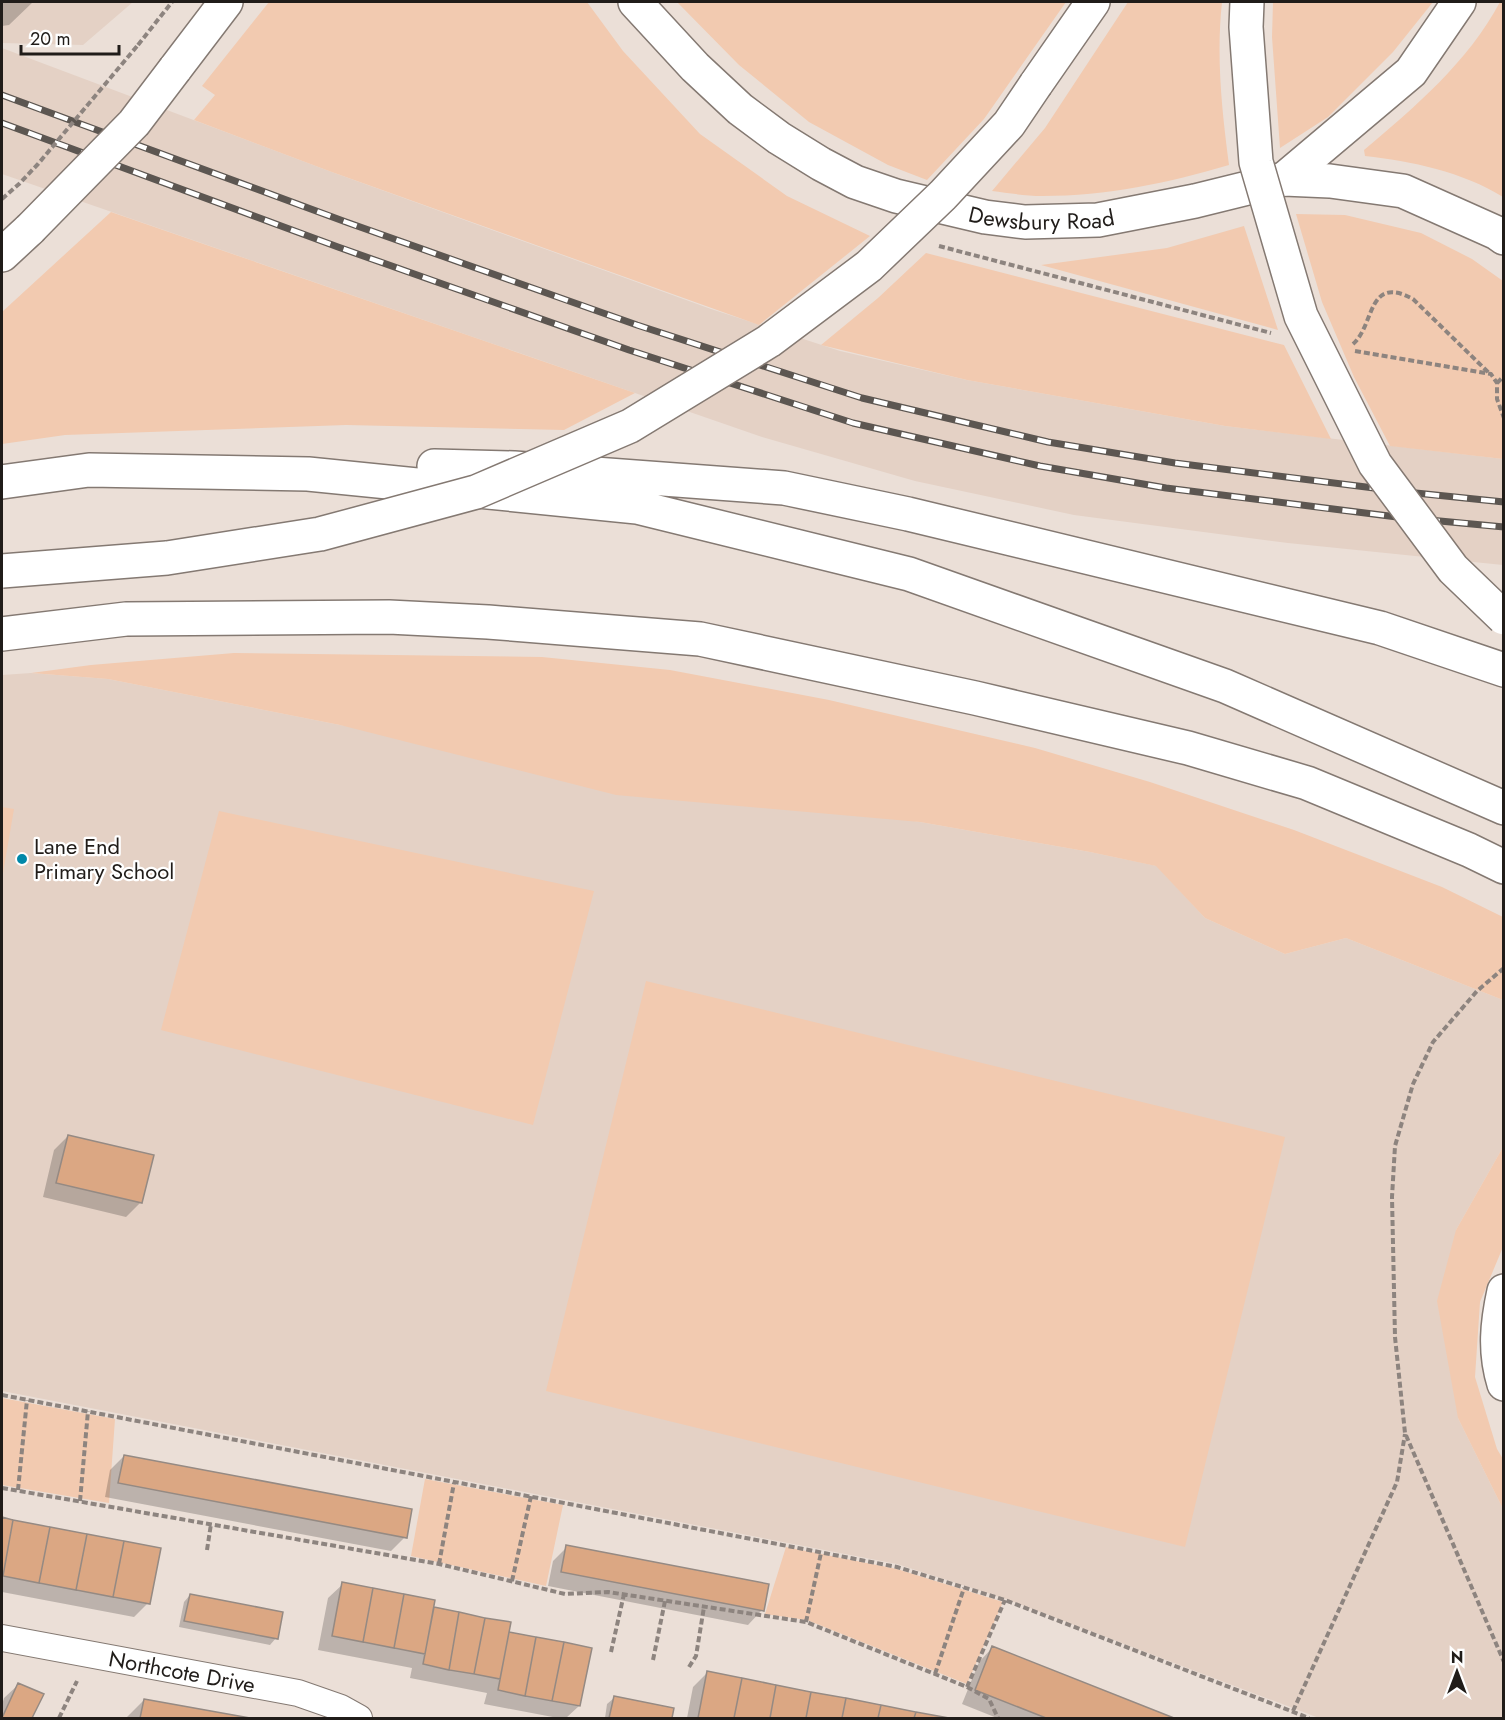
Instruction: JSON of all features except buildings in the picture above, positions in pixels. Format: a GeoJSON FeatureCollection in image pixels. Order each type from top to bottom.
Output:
{"type":"FeatureCollection","features":[{"type":"Feature","properties":{"kind":"main road"},"geometry":{"type":"LineString","coordinates":[[2,255],[134,123],[226,2]]}},
{"type":"Feature","properties":{"kind":"main road","name":"Dewsbury Road"},"geometry":{"type":"LineString","coordinates":[[635,2],[694,68],[740,109],[779,138],[855,182],[896,196],[985,218],[1025,222],[1098,220],[1195,201],[1284,179],[1330,181],[1403,191],[1497,233],[1503,238]]}},
{"type":"Feature","properties":{"kind":"main road"},"geometry":{"type":"LineString","coordinates":[[2,572],[167,558],[320,534],[476,492],[630,426],[769,341],[869,266],[943,195],[1009,124],[1093,2]]}},
{"type":"Feature","properties":{"kind":"main road"},"geometry":{"type":"LineString","coordinates":[[1247,2],[1246,27],[1256,162],[1301,316],[1375,464],[1453,569],[1503,618]]}},
{"type":"Feature","properties":{"kind":"main road"},"geometry":{"type":"LineString","coordinates":[[1284,179],[1412,72],[1459,2]]}},
{"type":"Feature","properties":{"kind":"main road"},"geometry":{"type":"LineString","coordinates":[[123,470],[288,463],[514,468],[784,488],[920,517],[1380,628],[1503,670]]}},
{"type":"Feature","properties":{"kind":"main road"},"geometry":{"type":"LineString","coordinates":[[2,482],[89,470],[308,474],[637,507],[909,574],[1225,686],[1503,808]]}},
{"type":"Feature","properties":{"kind":"main road"},"geometry":{"type":"LineString","coordinates":[[2,634],[126,619],[389,617],[488,622],[700,639],[975,698],[1188,747],[1307,783],[1470,850],[1503,867]]}},
{"type":"Feature","properties":{"kind":"main road"},"geometry":{"type":"LineString","coordinates":[[1503,1291],[1497,1323],[1497,1363],[1503,1384]]}},
{"type":"Feature","properties":{"kind":"street","name":"Northcote Drive"},"geometry":{"type":"LineString","coordinates":[[2,1638],[298,1693],[341,1708],[359,1719]]}},
{"type":"Feature","properties":{"kind":"path"},"geometry":{"type":"LineString","coordinates":[[2,199],[38,164],[172,2]]}},
{"type":"Feature","properties":{"kind":"path"},"geometry":{"type":"LineString","coordinates":[[1491,374],[1346,350],[1360,338],[1373,304],[1386,293],[1401,293],[1413,299],[1491,374],[1497,383],[1497,399],[1503,418]]}},
{"type":"Feature","properties":{"kind":"path"},"geometry":{"type":"LineString","coordinates":[[1497,383],[1503,376]]}},
{"type":"Feature","properties":{"kind":"path"},"geometry":{"type":"LineString","coordinates":[[1293,1711],[1397,1482],[1405,1433],[1395,1336],[1392,1197],[1395,1146],[1413,1084],[1433,1042],[1477,991],[1503,968]]}},
{"type":"Feature","properties":{"kind":"path"},"geometry":{"type":"LineString","coordinates":[[2,1395],[897,1567],[1005,1600],[1309,1719]]}},
{"type":"Feature","properties":{"kind":"path"},"geometry":{"type":"LineString","coordinates":[[18,1490],[27,1400]]}},
{"type":"Feature","properties":{"kind":"path"},"geometry":{"type":"LineString","coordinates":[[80,1501],[88,1411]]}},
{"type":"Feature","properties":{"kind":"path"},"geometry":{"type":"LineString","coordinates":[[1405,1433],[1503,1662]]}},
{"type":"Feature","properties":{"kind":"path"},"geometry":{"type":"LineString","coordinates":[[439,1564],[454,1483]]}},
{"type":"Feature","properties":{"kind":"path"},"geometry":{"type":"LineString","coordinates":[[2,1488],[439,1564],[565,1594],[608,1592],[806,1622],[967,1687],[989,1699],[998,1719]]}},
{"type":"Feature","properties":{"kind":"path"},"geometry":{"type":"LineString","coordinates":[[512,1581],[531,1496]]}},
{"type":"Feature","properties":{"kind":"path"},"geometry":{"type":"LineString","coordinates":[[207,1550],[211,1524]]}},
{"type":"Feature","properties":{"kind":"path"},"geometry":{"type":"LineString","coordinates":[[806,1622],[820,1553]]}},
{"type":"Feature","properties":{"kind":"path"},"geometry":{"type":"LineString","coordinates":[[935,1674],[964,1588]]}},
{"type":"Feature","properties":{"kind":"path"},"geometry":{"type":"LineString","coordinates":[[611,1652],[624,1594]]}},
{"type":"Feature","properties":{"kind":"path"},"geometry":{"type":"LineString","coordinates":[[967,1687],[1005,1600]]}},
{"type":"Feature","properties":{"kind":"path"},"geometry":{"type":"LineString","coordinates":[[653,1660],[665,1601]]}},
{"type":"Feature","properties":{"kind":"path"},"geometry":{"type":"LineString","coordinates":[[689,1667],[696,1656],[704,1607]]}},
{"type":"Feature","properties":{"kind":"path"},"geometry":{"type":"LineString","coordinates":[[59,1719],[90,1654]]}},
{"type":"Feature","properties":{"kind":"shaded area"},"geometry":{"type":"Polygon","coordinates":[[[2,2],[133,2],[83,45],[2,43],[2,2]]]}},
{"type":"Feature","properties":{"kind":"shaded area"},"geometry":{"type":"Polygon","coordinates":[[[269,2],[587,2],[623,51],[700,134],[787,196],[870,236],[759,325],[329,171],[194,120],[215,95],[202,86],[269,2]]]}},
{"type":"Feature","properties":{"kind":"shaded area"},"geometry":{"type":"Polygon","coordinates":[[[677,2],[1066,2],[984,119],[927,180],[888,165],[809,122],[739,65],[677,2]]]}},
{"type":"Feature","properties":{"kind":"shaded area"},"geometry":{"type":"Polygon","coordinates":[[[1128,2],[1222,2],[1220,64],[1229,165],[1160,183],[1090,194],[1036,196],[992,191],[1045,128],[1128,2]]]}},
{"type":"Feature","properties":{"kind":"shaded area"},"geometry":{"type":"Polygon","coordinates":[[[1273,2],[1433,2],[1393,52],[1328,117],[1280,148],[1272,37],[1273,2]]]}},
{"type":"Feature","properties":{"kind":"shaded area"},"geometry":{"type":"Polygon","coordinates":[[[1500,2],[1504,2],[1503,197],[1454,174],[1400,161],[1365,156],[1364,150],[1421,100],[1456,64],[1487,24],[1500,2]]]}},
{"type":"Feature","properties":{"kind":"shaded area"},"geometry":{"type":"Polygon","coordinates":[[[2,48],[329,171],[711,309],[840,351],[967,380],[1225,426],[1503,459],[1503,565],[1288,543],[1074,515],[915,481],[762,437],[2,174],[2,48]]]}},
{"type":"Feature","properties":{"kind":"shaded area"},"geometry":{"type":"Polygon","coordinates":[[[111,212],[635,393],[564,430],[346,425],[65,435],[2,444],[2,312],[111,212]]]}},
{"type":"Feature","properties":{"kind":"shaded area"},"geometry":{"type":"Polygon","coordinates":[[[1296,214],[1345,215],[1421,233],[1472,259],[1503,281],[1503,459],[1390,446],[1354,377],[1322,302],[1296,214]]]}},
{"type":"Feature","properties":{"kind":"shaded area"},"geometry":{"type":"Polygon","coordinates":[[[1244,226],[1278,330],[1041,265],[1167,248],[1244,226]]]}},
{"type":"Feature","properties":{"kind":"shaded area"},"geometry":{"type":"Polygon","coordinates":[[[926,253],[1284,345],[1331,439],[1225,426],[967,380],[821,345],[878,298],[926,253]]]}},
{"type":"Feature","properties":{"kind":"shaded area"},"geometry":{"type":"Polygon","coordinates":[[[234,653],[542,657],[670,670],[829,700],[1035,748],[1150,782],[1294,830],[1442,887],[1503,917],[1503,1000],[1346,938],[1285,954],[1205,918],[1156,866],[920,822],[616,795],[340,725],[108,679],[31,673],[91,665],[234,653]]]}},
{"type":"Feature","properties":{"kind":"shaded area"},"geometry":{"type":"Polygon","coordinates":[[[31,673],[108,679],[340,725],[920,822],[1157,866],[1205,918],[1285,954],[1346,938],[1503,1000],[1503,1147],[1456,1230],[1458,1418],[1503,1509],[1503,1718],[1319,1718],[1006,1599],[897,1564],[2,1391],[2,675],[31,673]]]}},
{"type":"Feature","properties":{"kind":"shaded area"},"geometry":{"type":"Polygon","coordinates":[[[2,807],[14,809],[2,879],[2,807]]]}},
{"type":"Feature","properties":{"kind":"shaded area"},"geometry":{"type":"Polygon","coordinates":[[[219,811],[594,891],[533,1125],[161,1030],[219,811]]]}},
{"type":"Feature","properties":{"kind":"shaded area"},"geometry":{"type":"Polygon","coordinates":[[[646,981],[1285,1137],[1185,1547],[546,1391],[646,981]]]}},
{"type":"Feature","properties":{"kind":"shaded area"},"geometry":{"type":"Polygon","coordinates":[[[1503,1147],[1503,1247],[1480,1302],[1475,1377],[1497,1449],[1503,1459],[1503,1509],[1458,1418],[1437,1301],[1456,1230],[1503,1147]]]}},
{"type":"Feature","properties":{"kind":"shaded area"},"geometry":{"type":"Polygon","coordinates":[[[2,1398],[115,1419],[109,1503],[2,1485],[2,1398]]]}},
{"type":"Feature","properties":{"kind":"shaded area"},"geometry":{"type":"Polygon","coordinates":[[[425,1479],[563,1505],[546,1586],[411,1556],[425,1479]]]}},
{"type":"Feature","properties":{"kind":"shaded area"},"geometry":{"type":"Polygon","coordinates":[[[786,1547],[897,1569],[1003,1602],[967,1684],[807,1620],[765,1614],[786,1547]]]}},
{"type":"Feature","properties":{"kind":"railway"},"geometry":{"type":"LineString","coordinates":[[2,95],[346,222],[637,325],[862,398],[1048,442],[1175,463],[1504,502]]}},
{"type":"Feature","properties":{"kind":"railway"},"geometry":{"type":"LineString","coordinates":[[2,123],[338,247],[629,350],[853,423],[1040,466],[1166,488],[1397,517],[1504,527]]}},
{"type":"Feature","properties":{"kind":"place","name":"Lane End Primary School"},"geometry":{"type":"Point","coordinates":[22,859]}}]}
